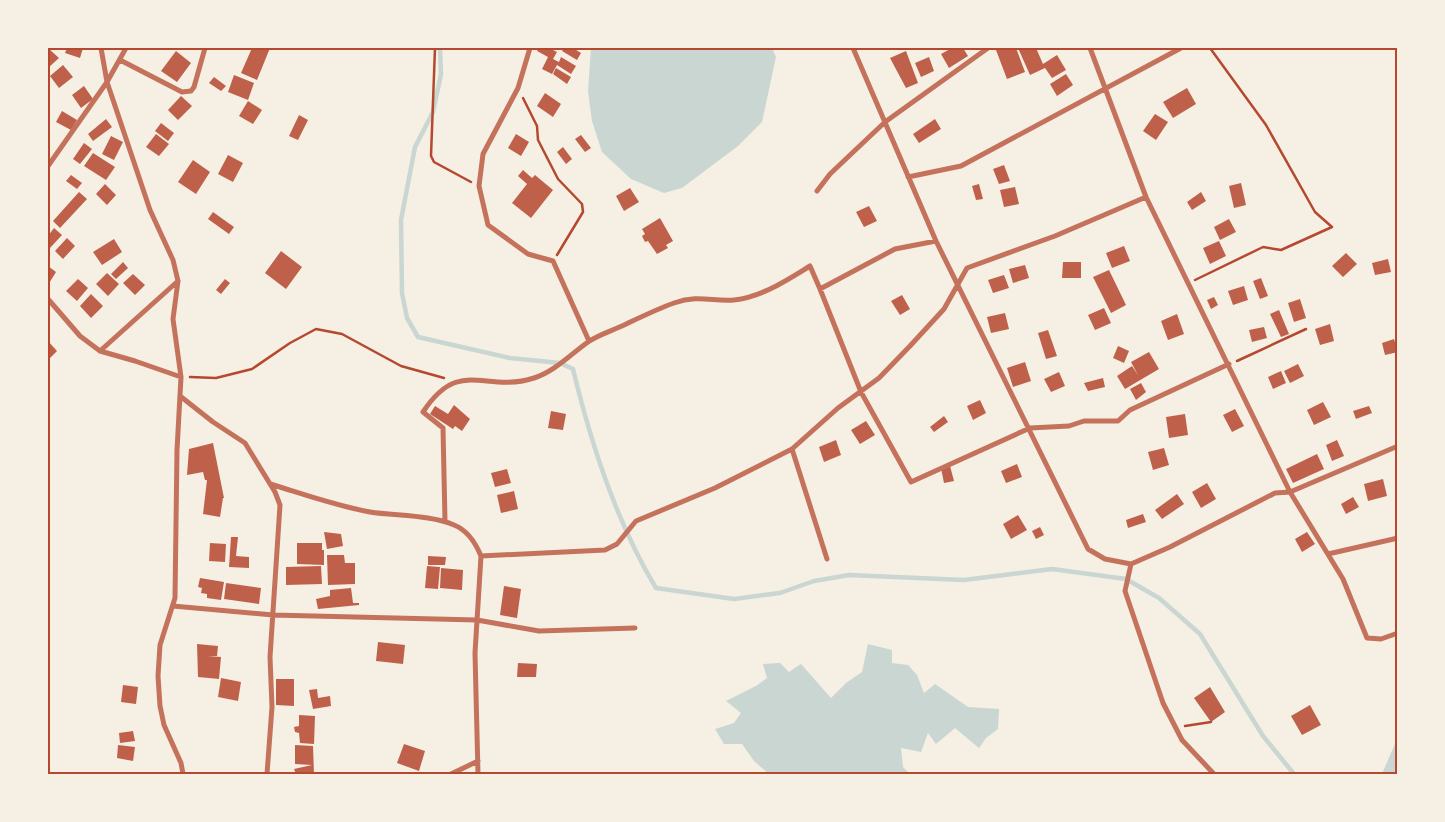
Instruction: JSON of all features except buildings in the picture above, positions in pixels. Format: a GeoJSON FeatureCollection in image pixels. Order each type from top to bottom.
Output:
{"type":"FeatureCollection","features":[{"type":"Feature","properties":{"kind":"street"},"geometry":{"type":"LineString","coordinates":[[100,48],[107,82],[150,210],[173,260],[178,281],[173,320],[181,377],[177,450],[175,598],[160,646],[158,676],[160,706],[164,725],[181,763],[183,774]]}},
{"type":"Feature","properties":{"kind":"street"},"geometry":{"type":"LineString","coordinates":[[48,166],[107,82],[126,48]]}},
{"type":"Feature","properties":{"kind":"street"},"geometry":{"type":"LineString","coordinates":[[120,60],[182,92],[188,92],[194,87],[205,48]]}},
{"type":"Feature","properties":{"kind":"street"},"geometry":{"type":"LineString","coordinates":[[530,48],[518,88],[483,154],[479,186],[488,225],[528,254],[553,261],[589,340]]}},
{"type":"Feature","properties":{"kind":"street"},"geometry":{"type":"LineString","coordinates":[[853,48],[936,241],[958,282],[1088,549],[1105,559],[1130,564],[1170,547],[1275,493],[1290,492],[1398,446]]}},
{"type":"Feature","properties":{"kind":"street"},"geometry":{"type":"LineString","coordinates":[[817,192],[830,174],[885,122],[988,48]]}},
{"type":"Feature","properties":{"kind":"street"},"geometry":{"type":"LineString","coordinates":[[1090,48],[1146,196],[1190,283],[1290,492],[1343,579],[1367,638],[1373,640],[1381,639],[1398,633]]}},
{"type":"Feature","properties":{"kind":"street"},"geometry":{"type":"LineString","coordinates":[[908,177],[961,166],[1104,87],[1181,48]]}},
{"type":"Feature","properties":{"kind":"street"},"geometry":{"type":"LineString","coordinates":[[481,556],[606,550],[618,544],[636,521],[715,488],[792,449],[838,408],[879,378],[944,310],[967,268],[1056,236],[1146,196]]}},
{"type":"Feature","properties":{"kind":"street"},"geometry":{"type":"LineString","coordinates":[[820,289],[895,249],[936,241]]}},
{"type":"Feature","properties":{"kind":"street"},"geometry":{"type":"LineString","coordinates":[[445,521],[443,428],[423,412],[431,400],[454,381],[514,383],[536,378],[560,363],[589,340],[675,302],[701,297],[734,300],[769,290],[810,266],[861,392],[911,482],[1030,428],[1069,426],[1084,421],[1118,421],[1130,410],[1144,402],[1229,364]]}},
{"type":"Feature","properties":{"kind":"street"},"geometry":{"type":"LineString","coordinates":[[100,352],[178,281]]}},
{"type":"Feature","properties":{"kind":"street"},"geometry":{"type":"LineString","coordinates":[[48,299],[80,336],[100,352],[181,377]]}},
{"type":"Feature","properties":{"kind":"street"},"geometry":{"type":"LineString","coordinates":[[180,396],[244,443],[270,484],[280,505],[270,657],[272,707],[267,774]]}},
{"type":"Feature","properties":{"kind":"street"},"geometry":{"type":"LineString","coordinates":[[792,449],[827,559]]}},
{"type":"Feature","properties":{"kind":"street"},"geometry":{"type":"LineString","coordinates":[[270,484],[353,509],[394,516],[445,521],[457,526],[468,535],[477,547],[481,556],[475,652],[478,774]]}},
{"type":"Feature","properties":{"kind":"street"},"geometry":{"type":"LineString","coordinates":[[1328,554],[1398,538]]}},
{"type":"Feature","properties":{"kind":"street"},"geometry":{"type":"LineString","coordinates":[[1130,564],[1125,591],[1163,702],[1182,740],[1214,774]]}},
{"type":"Feature","properties":{"kind":"street"},"geometry":{"type":"LineString","coordinates":[[173,606],[273,615],[477,620],[539,631],[634,628]]}},
{"type":"Feature","properties":{"kind":"street"},"geometry":{"type":"LineString","coordinates":[[451,774],[478,761]]}},
{"type":"Feature","properties":{"kind":"path"},"geometry":{"type":"LineString","coordinates":[[435,48],[431,156],[434,162],[479,186]]}},
{"type":"Feature","properties":{"kind":"path"},"geometry":{"type":"LineString","coordinates":[[1190,283],[1263,247],[1281,250],[1332,228],[1315,212],[1266,125],[1210,48]]}},
{"type":"Feature","properties":{"kind":"path"},"geometry":{"type":"LineString","coordinates":[[518,88],[537,126],[538,140],[558,179],[582,204],[583,212],[553,261]]}},
{"type":"Feature","properties":{"kind":"path"},"geometry":{"type":"LineString","coordinates":[[1229,364],[1306,328]]}},
{"type":"Feature","properties":{"kind":"path"},"geometry":{"type":"LineString","coordinates":[[181,377],[216,378],[252,369],[290,344],[316,330],[342,334],[370,347],[401,366],[454,381]]}},
{"type":"Feature","properties":{"kind":"path"},"geometry":{"type":"LineString","coordinates":[[1176,728],[1211,722]]}},
{"type":"Feature","properties":{"kind":"shaded area"},"geometry":{"type":"Polygon","coordinates":[[[591,48],[772,48],[776,57],[762,122],[738,146],[682,188],[664,193],[631,179],[602,152],[592,121],[588,91],[591,48]]]}},
{"type":"Feature","properties":{"kind":"shaded area"},"geometry":{"type":"Polygon","coordinates":[[[868,644],[892,650],[892,663],[908,665],[917,675],[924,693],[935,684],[968,707],[999,709],[998,729],[986,738],[979,748],[955,728],[936,744],[928,733],[921,752],[901,748],[903,767],[910,774],[769,774],[754,761],[742,744],[724,744],[715,729],[734,723],[741,713],[726,701],[756,686],[767,678],[763,664],[780,663],[789,672],[801,664],[831,698],[846,683],[862,672],[868,644]]]}},
{"type":"Feature","properties":{"kind":"shaded area"},"geometry":{"type":"Polygon","coordinates":[[[1397,739],[1397,774],[1382,774],[1397,739]]]}},
{"type":"Feature","properties":{"kind":"waterway"},"geometry":{"type":"LineString","coordinates":[[440,48],[441,74],[433,112],[415,147],[401,220],[402,293],[407,318],[418,337],[510,358],[560,363],[573,369],[588,426],[606,482],[629,536],[656,588],[734,599],[780,593],[814,581],[849,575],[964,580],[1052,569],[1126,579],[1159,598],[1200,634],[1263,736],[1294,774]]}}]}
